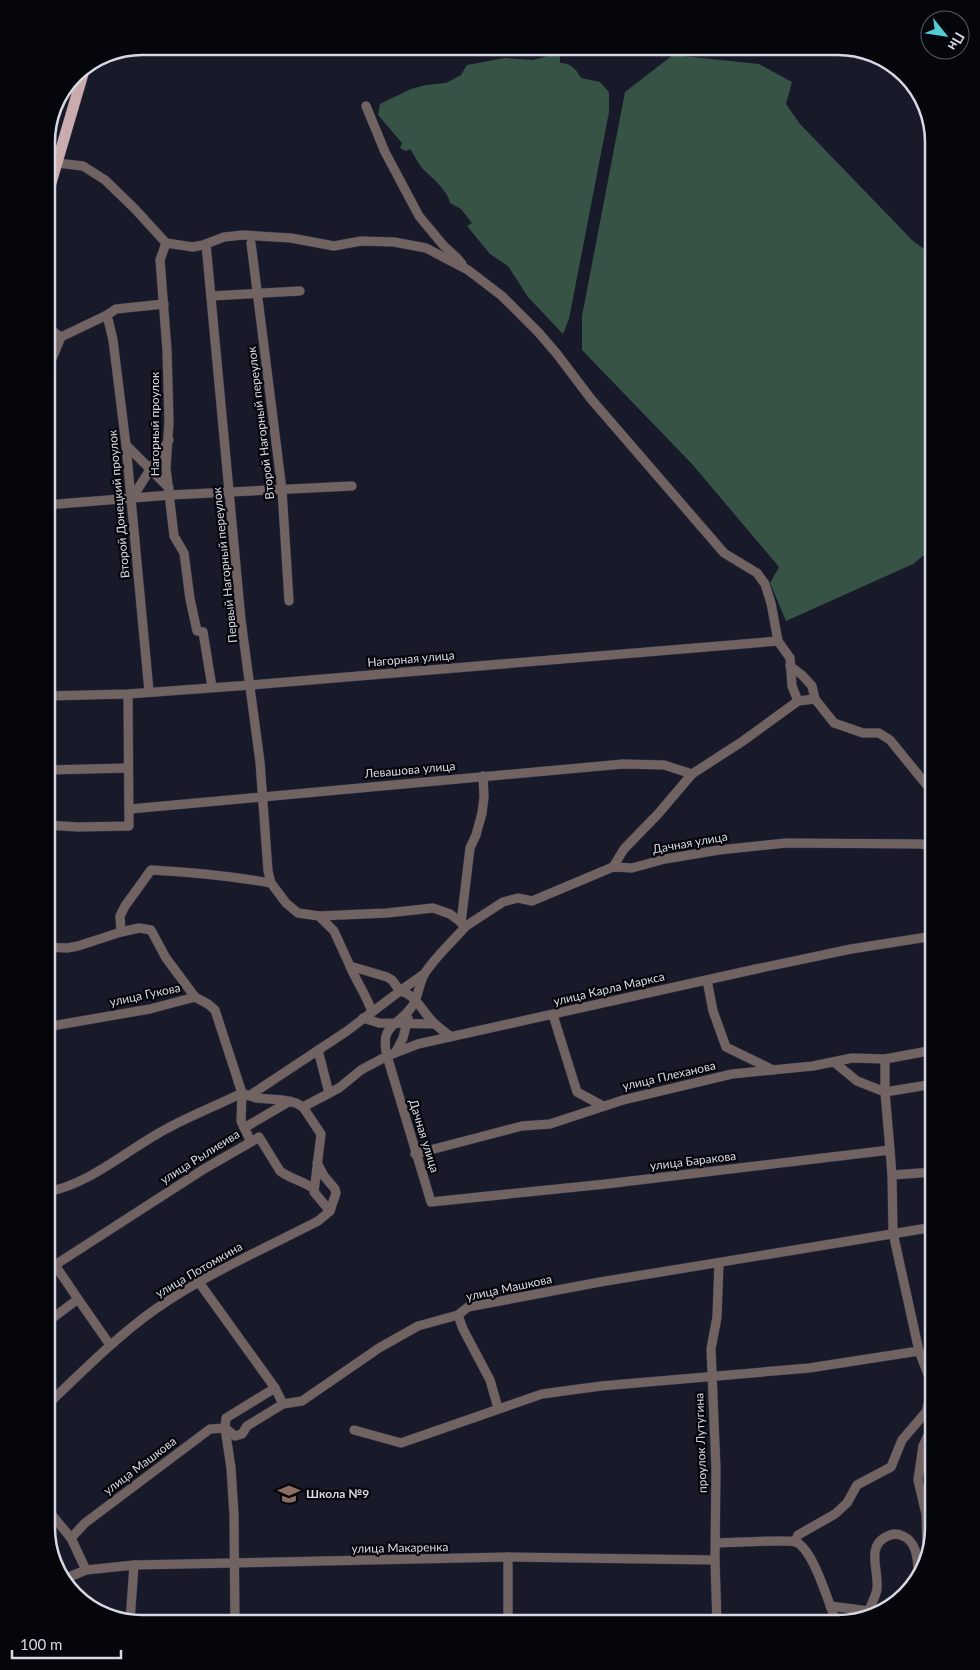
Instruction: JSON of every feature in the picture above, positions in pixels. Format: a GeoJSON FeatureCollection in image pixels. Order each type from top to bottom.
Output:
{"type":"FeatureCollection","features":[{"type":"Feature","properties":{"kind":"main road"},"geometry":{"type":"LineString","coordinates":[[55,158],[80,82]]}},
{"type":"Feature","properties":{"kind":"street"},"geometry":{"type":"LineString","coordinates":[[366,106],[384,152],[419,216],[442,245],[458,258],[464,268]]}},
{"type":"Feature","properties":{"kind":"street"},"geometry":{"type":"LineString","coordinates":[[55,161],[83,166],[105,180],[166,243],[194,247],[224,237],[243,235],[291,238],[334,246],[361,241],[394,242],[426,248],[464,268],[496,291],[557,354],[591,399],[724,553],[757,573],[765,584],[771,603],[778,641],[790,658],[792,686],[798,701]]}},
{"type":"Feature","properties":{"kind":"street","name":"Нагорный проулок"},"geometry":{"type":"LineString","coordinates":[[166,243],[160,260],[164,304],[169,440],[166,468],[174,536],[184,553],[190,600],[197,630],[203,632],[212,687]]}},
{"type":"Feature","properties":{"kind":"street","name":"Второй Нагорный переулок"},"geometry":{"type":"LineString","coordinates":[[251,243],[282,490],[289,601]]}},
{"type":"Feature","properties":{"kind":"street","name":"Первый Нагорный переулок"},"geometry":{"type":"LineString","coordinates":[[206,244],[241,620],[251,685],[270,884]]}},
{"type":"Feature","properties":{"kind":"street"},"geometry":{"type":"LineString","coordinates":[[211,296],[300,291]]}},
{"type":"Feature","properties":{"kind":"street"},"geometry":{"type":"LineString","coordinates":[[55,341],[116,309],[164,304]]}},
{"type":"Feature","properties":{"kind":"street","name":"Второй Донецкий проулок"},"geometry":{"type":"LineString","coordinates":[[107,315],[113,340],[132,498],[149,691]]}},
{"type":"Feature","properties":{"kind":"street"},"geometry":{"type":"LineString","coordinates":[[55,333],[61,337]]}},
{"type":"Feature","properties":{"kind":"street"},"geometry":{"type":"LineString","coordinates":[[55,351],[61,337]]}},
{"type":"Feature","properties":{"kind":"street"},"geometry":{"type":"LineString","coordinates":[[132,498],[169,440]]}},
{"type":"Feature","properties":{"kind":"street"},"geometry":{"type":"LineString","coordinates":[[126,445],[169,492]]}},
{"type":"Feature","properties":{"kind":"street"},"geometry":{"type":"LineString","coordinates":[[140,459],[148,460],[159,456]]}},
{"type":"Feature","properties":{"kind":"street"},"geometry":{"type":"LineString","coordinates":[[55,504],[132,498],[169,492],[230,493],[352,486]]}},
{"type":"Feature","properties":{"kind":"street","name":"Нагорная улица"},"geometry":{"type":"LineString","coordinates":[[55,694],[128,694],[251,685],[778,641]]}},
{"type":"Feature","properties":{"kind":"street"},"geometry":{"type":"LineString","coordinates":[[790,666],[812,686],[816,699],[834,723],[863,733],[879,733],[890,740],[925,783]]}},
{"type":"Feature","properties":{"kind":"street"},"geometry":{"type":"LineString","coordinates":[[55,826],[129,826],[128,694]]}},
{"type":"Feature","properties":{"kind":"street"},"geometry":{"type":"LineString","coordinates":[[612,867],[624,849],[658,814],[692,774],[743,741],[798,701],[816,699]]}},
{"type":"Feature","properties":{"kind":"street","name":"Левашова улица"},"geometry":{"type":"LineString","coordinates":[[130,809],[623,764],[664,765],[692,774]]}},
{"type":"Feature","properties":{"kind":"street"},"geometry":{"type":"LineString","coordinates":[[55,770],[128,768]]}},
{"type":"Feature","properties":{"kind":"street"},"geometry":{"type":"LineString","coordinates":[[463,925],[470,848],[476,835],[482,812],[484,797],[483,776]]}},
{"type":"Feature","properties":{"kind":"street","name":"Дачная улица"},"geometry":{"type":"LineString","coordinates":[[431,1202],[415,1154],[385,1036],[393,1023],[410,1010],[416,1000],[424,974],[463,925],[502,902],[518,898],[532,901],[612,867],[632,868],[665,859],[719,850],[786,843],[925,845]]}},
{"type":"Feature","properties":{"kind":"street"},"geometry":{"type":"LineString","coordinates":[[121,932],[120,916],[151,870],[225,875],[270,884],[286,903],[298,913],[319,916],[387,913],[433,908],[450,914],[463,925]]}},
{"type":"Feature","properties":{"kind":"street"},"geometry":{"type":"LineString","coordinates":[[319,916],[334,931],[356,981],[366,994],[385,1036]]}},
{"type":"Feature","properties":{"kind":"street"},"geometry":{"type":"LineString","coordinates":[[55,947],[78,946],[139,928],[152,930],[166,958],[195,997]]}},
{"type":"Feature","properties":{"kind":"street","name":"улица Карла Маркса"},"geometry":{"type":"LineString","coordinates":[[303,1107],[391,1054],[418,1044],[851,949],[925,937]]}},
{"type":"Feature","properties":{"kind":"street"},"geometry":{"type":"LineString","coordinates":[[350,966],[392,980],[400,991],[408,993],[416,1000],[435,1024],[450,1036]]}},
{"type":"Feature","properties":{"kind":"street"},"geometry":{"type":"LineString","coordinates":[[55,1191],[82,1180],[168,1128],[245,1095],[318,1050],[424,974]]}},
{"type":"Feature","properties":{"kind":"street"},"geometry":{"type":"LineString","coordinates":[[707,980],[713,1011],[726,1047],[773,1070]]}},
{"type":"Feature","properties":{"kind":"street","name":"улица Гукова"},"geometry":{"type":"LineString","coordinates":[[55,1025],[150,1009],[195,997],[215,1010],[245,1095]]}},
{"type":"Feature","properties":{"kind":"street"},"geometry":{"type":"LineString","coordinates":[[391,1054],[403,1038],[410,1010]]}},
{"type":"Feature","properties":{"kind":"street"},"geometry":{"type":"LineString","coordinates":[[553,1014],[577,1092],[603,1106]]}},
{"type":"Feature","properties":{"kind":"street"},"geometry":{"type":"LineString","coordinates":[[363,1018],[379,1023],[435,1024]]}},
{"type":"Feature","properties":{"kind":"street"},"geometry":{"type":"LineString","coordinates":[[318,1050],[329,1093]]}},
{"type":"Feature","properties":{"kind":"street","name":"улица Плеханова"},"geometry":{"type":"LineString","coordinates":[[415,1154],[522,1126],[550,1124],[603,1106],[722,1076],[813,1066],[852,1058],[885,1058],[925,1051]]}},
{"type":"Feature","properties":{"kind":"street"},"geometry":{"type":"LineString","coordinates":[[885,1058],[885,1092],[892,1175],[893,1233],[919,1350],[925,1366]]}},
{"type":"Feature","properties":{"kind":"street"},"geometry":{"type":"LineString","coordinates":[[834,1062],[857,1081],[885,1092],[925,1085]]}},
{"type":"Feature","properties":{"kind":"street"},"geometry":{"type":"LineString","coordinates":[[245,1095],[290,1101],[303,1107],[321,1134],[314,1192],[330,1211]]}},
{"type":"Feature","properties":{"kind":"street","name":"улица Рылиеива"},"geometry":{"type":"LineString","coordinates":[[78,1299],[55,1265],[196,1174],[251,1142],[241,1121],[245,1095]]}},
{"type":"Feature","properties":{"kind":"street"},"geometry":{"type":"LineString","coordinates":[[244,1128],[290,1101]]}},
{"type":"Feature","properties":{"kind":"street"},"geometry":{"type":"LineString","coordinates":[[251,1142],[259,1137],[280,1171],[285,1175],[306,1183],[314,1189]]}},
{"type":"Feature","properties":{"kind":"street","name":"улица Баракова"},"geometry":{"type":"LineString","coordinates":[[431,1202],[606,1184],[890,1150]]}},
{"type":"Feature","properties":{"kind":"street"},"geometry":{"type":"LineString","coordinates":[[318,1163],[324,1176],[336,1189],[330,1211]]}},
{"type":"Feature","properties":{"kind":"street"},"geometry":{"type":"LineString","coordinates":[[892,1175],[925,1173]]}},
{"type":"Feature","properties":{"kind":"street","name":"улица Потомкина"},"geometry":{"type":"LineString","coordinates":[[55,1397],[110,1345],[156,1308],[198,1281],[318,1221],[330,1211]]}},
{"type":"Feature","properties":{"kind":"street","name":"улица Машкова"},"geometry":{"type":"LineString","coordinates":[[71,1538],[85,1523],[210,1429],[225,1428],[235,1436],[242,1434],[247,1426],[283,1404],[302,1401],[379,1348],[418,1326],[458,1314],[468,1307],[600,1282],[925,1228]]}},
{"type":"Feature","properties":{"kind":"street","name":"проулок Лутугина"},"geometry":{"type":"LineString","coordinates":[[717,1615],[716,1469],[711,1350],[717,1318],[719,1263]]}},
{"type":"Feature","properties":{"kind":"street"},"geometry":{"type":"LineString","coordinates":[[198,1281],[275,1388],[283,1404]]}},
{"type":"Feature","properties":{"kind":"street"},"geometry":{"type":"LineString","coordinates":[[55,1316],[78,1299],[110,1345]]}},
{"type":"Feature","properties":{"kind":"street"},"geometry":{"type":"LineString","coordinates":[[458,1314],[463,1328],[490,1380],[498,1408]]}},
{"type":"Feature","properties":{"kind":"street"},"geometry":{"type":"LineString","coordinates":[[354,1430],[401,1443],[542,1394],[601,1386],[809,1368],[919,1350]]}},
{"type":"Feature","properties":{"kind":"street"},"geometry":{"type":"LineString","coordinates":[[236,1615],[236,1563],[231,1468],[225,1428],[226,1418],[275,1388]]}},
{"type":"Feature","properties":{"kind":"street"},"geometry":{"type":"LineString","coordinates":[[796,1542],[798,1535],[835,1514],[847,1503],[857,1485],[891,1468],[902,1440],[925,1418]]}},
{"type":"Feature","properties":{"kind":"street"},"geometry":{"type":"LineString","coordinates":[[925,1442],[918,1480],[925,1510]]}},
{"type":"Feature","properties":{"kind":"street"},"geometry":{"type":"LineString","coordinates":[[55,1519],[71,1538],[86,1570]]}},
{"type":"Feature","properties":{"kind":"street"},"geometry":{"type":"LineString","coordinates":[[873,1607],[877,1591],[875,1551],[879,1541],[890,1534],[902,1535],[912,1541],[918,1562]]}},
{"type":"Feature","properties":{"kind":"street"},"geometry":{"type":"LineString","coordinates":[[716,1543],[796,1542],[807,1550],[834,1615]]}},
{"type":"Feature","properties":{"kind":"street"},"geometry":{"type":"LineString","coordinates":[[508,1557],[508,1615]]}},
{"type":"Feature","properties":{"kind":"street","name":"улица Макаренка"},"geometry":{"type":"LineString","coordinates":[[70,1576],[86,1570],[134,1565],[508,1557],[715,1560]]}},
{"type":"Feature","properties":{"kind":"street"},"geometry":{"type":"LineString","coordinates":[[130,1614],[134,1565]]}},
{"type":"Feature","properties":{"kind":"street"},"geometry":{"type":"LineString","coordinates":[[830,1606],[862,1612]]}},
{"type":"Feature","properties":{"kind":"green space"},"geometry":{"type":"Polygon","coordinates":[[[557,55],[560,57],[560,63],[573,67],[581,78],[600,82],[609,92],[609,112],[569,319],[563,334],[528,297],[508,266],[490,254],[467,226],[472,223],[461,209],[450,203],[444,190],[421,167],[410,149],[406,151],[400,148],[402,143],[378,115],[380,104],[411,89],[446,83],[461,75],[467,65],[505,58],[533,60],[557,55]]]}},
{"type":"Feature","properties":{"kind":"green space"},"geometry":{"type":"Polygon","coordinates":[[[673,55],[759,64],[792,82],[786,104],[800,124],[913,241],[925,250],[925,554],[913,564],[786,621],[770,583],[779,567],[692,464],[582,350],[582,316],[625,92],[673,55]]]}},
{"type":"Feature","properties":{"kind":"place","name":"Школа №9"},"geometry":{"type":"Point","coordinates":[289,1494]}}]}
